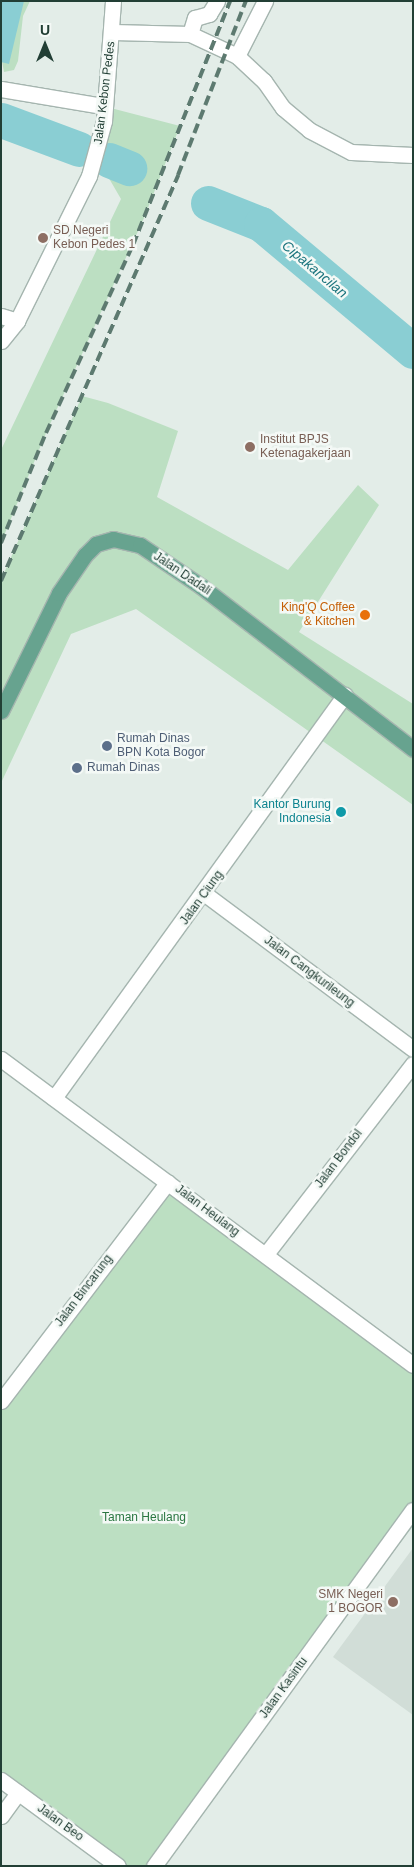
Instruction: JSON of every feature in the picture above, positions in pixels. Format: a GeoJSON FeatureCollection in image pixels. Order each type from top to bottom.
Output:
{"type":"FeatureCollection","features":[{"type":"Feature","properties":{"kind":"main road","name":"Jalan Dadali"},"geometry":{"type":"LineString","coordinates":[[1,711],[59,593],[85,555],[96,544],[113,539],[140,545],[202,586],[413,749]]}},
{"type":"Feature","properties":{"kind":"street","name":"Jalan Kebon Pedes"},"geometry":{"type":"LineString","coordinates":[[1,341],[17,320],[90,176],[100,144],[113,32],[113,1]]}},
{"type":"Feature","properties":{"kind":"street"},"geometry":{"type":"LineString","coordinates":[[190,34],[195,18],[209,14],[217,1]]}},
{"type":"Feature","properties":{"kind":"street"},"geometry":{"type":"LineString","coordinates":[[237,56],[265,1]]}},
{"type":"Feature","properties":{"kind":"street"},"geometry":{"type":"LineString","coordinates":[[113,32],[190,34],[237,56],[264,81],[283,108],[308,130],[351,152],[413,156]]}},
{"type":"Feature","properties":{"kind":"street"},"geometry":{"type":"LineString","coordinates":[[3,89],[103,106]]}},
{"type":"Feature","properties":{"kind":"street"},"geometry":{"type":"LineString","coordinates":[[1,316],[17,320]]}},
{"type":"Feature","properties":{"kind":"street","name":"Jalan Ciung"},"geometry":{"type":"LineString","coordinates":[[54,1098],[205,894],[345,695]]}},
{"type":"Feature","properties":{"kind":"street","name":"Jalan Cangkurileung"},"geometry":{"type":"LineString","coordinates":[[205,894],[413,1049]]}},
{"type":"Feature","properties":{"kind":"street","name":"Jalan Heulang"},"geometry":{"type":"LineString","coordinates":[[1,1059],[413,1365]]}},
{"type":"Feature","properties":{"kind":"street","name":"Jalan Bondol"},"geometry":{"type":"LineString","coordinates":[[266,1254],[413,1064]]}},
{"type":"Feature","properties":{"kind":"street","name":"Jalan Bincarung"},"geometry":{"type":"LineString","coordinates":[[1,1401],[168,1182]]}},
{"type":"Feature","properties":{"kind":"street","name":"Jalan Kasintu"},"geometry":{"type":"LineString","coordinates":[[154,1866],[413,1510]]}},
{"type":"Feature","properties":{"kind":"street","name":"Jalan Beo"},"geometry":{"type":"LineString","coordinates":[[1,1780],[118,1866]]}},
{"type":"Feature","properties":{"kind":"street"},"geometry":{"type":"LineString","coordinates":[[1,1816],[18,1793]]}},
{"type":"Feature","properties":{"kind":"shaded area","name":"SMK Negeri 1 BOGOR"},"geometry":{"type":"Polygon","coordinates":[[[413,1548],[413,1715],[333,1657],[413,1548]]]}},
{"type":"Feature","properties":{"kind":"green space"},"geometry":{"type":"Polygon","coordinates":[[[11,1],[30,1],[23,16],[18,61],[14,70],[4,72],[1,56],[11,1]]]}},
{"type":"Feature","properties":{"kind":"green space"},"geometry":{"type":"Polygon","coordinates":[[[103,106],[180,126],[144,218],[46,433],[1,543],[1,450],[121,199],[96,156],[103,106]]]}},
{"type":"Feature","properties":{"kind":"green space"},"geometry":{"type":"Polygon","coordinates":[[[82,396],[108,403],[178,431],[157,497],[288,570],[358,485],[379,505],[299,632],[413,704],[413,805],[136,609],[71,634],[1,783],[1,580],[82,396]]]}},
{"type":"Feature","properties":{"kind":"green space","name":"Taman Heulang"},"geometry":{"type":"Polygon","coordinates":[[[168,1182],[413,1363],[413,1526],[155,1866],[118,1866],[1,1781],[1,1398],[168,1182]]]}},
{"type":"Feature","properties":{"kind":"water"},"geometry":{"type":"Polygon","coordinates":[[[1,1],[24,1],[9,64],[1,62],[1,1]]]}},
{"type":"Feature","properties":{"kind":"waterway","name":"Cipakancilan"},"geometry":{"type":"LineString","coordinates":[[1,120],[79,149]]}},
{"type":"Feature","properties":{"kind":"waterway","name":"Cipakancilan"},"geometry":{"type":"LineString","coordinates":[[109,160],[129,168]]}},
{"type":"Feature","properties":{"kind":"waterway","name":"Cipakancilan"},"geometry":{"type":"LineString","coordinates":[[208,203],[261,224],[413,351]]}},
{"type":"Feature","properties":{"kind":"railway"},"geometry":{"type":"LineString","coordinates":[[1,543],[46,433],[133,245],[230,1]]}},
{"type":"Feature","properties":{"kind":"railway"},"geometry":{"type":"LineString","coordinates":[[1,581],[178,175],[246,1]]}},
{"type":"Feature","properties":{"kind":"place","name":"SD Negeri Kebon Pedes 1"},"geometry":{"type":"Point","coordinates":[43,238]}},
{"type":"Feature","properties":{"kind":"place","name":"Institut BPJS Ketenagakerjaan"},"geometry":{"type":"Point","coordinates":[250,447]}},
{"type":"Feature","properties":{"kind":"place","name":"King'Q Coffee & Kitchen"},"geometry":{"type":"Point","coordinates":[365,615]}},
{"type":"Feature","properties":{"kind":"place","name":"Rumah Dinas BPN Kota Bogor"},"geometry":{"type":"Point","coordinates":[107,746]}},
{"type":"Feature","properties":{"kind":"place","name":"Rumah Dinas"},"geometry":{"type":"Point","coordinates":[77,768]}},
{"type":"Feature","properties":{"kind":"place","name":"Kantor Burung Indonesia"},"geometry":{"type":"Point","coordinates":[341,812]}},
{"type":"Feature","properties":{"kind":"place","name":"SMK Negeri 1 BOGOR"},"geometry":{"type":"Point","coordinates":[393,1602]}}]}
